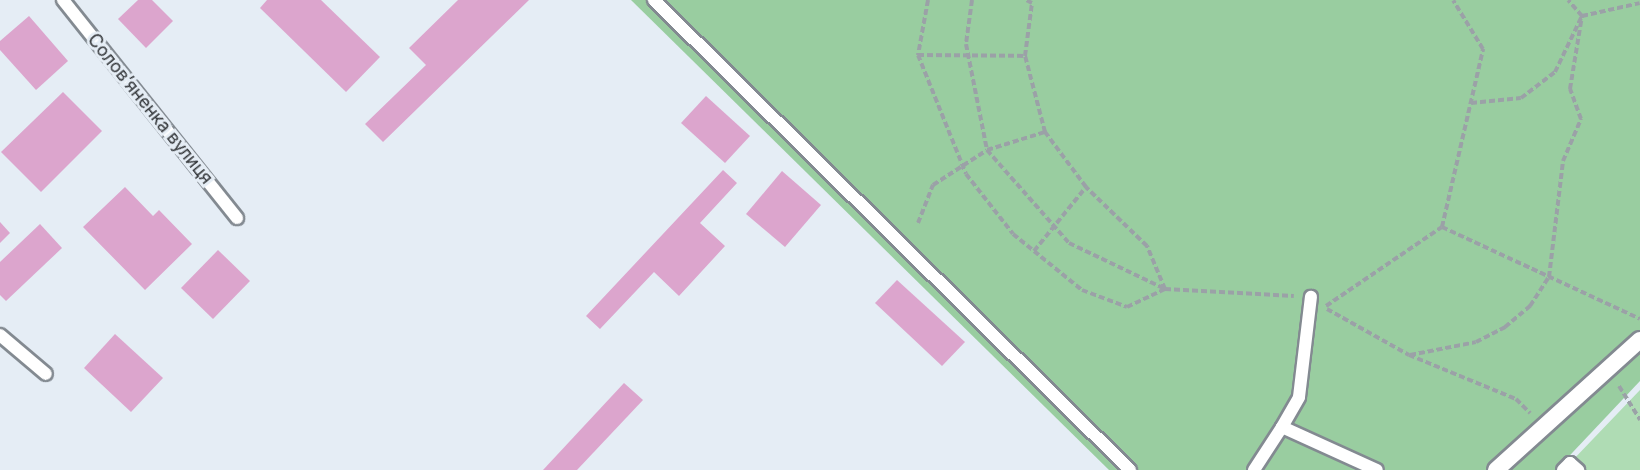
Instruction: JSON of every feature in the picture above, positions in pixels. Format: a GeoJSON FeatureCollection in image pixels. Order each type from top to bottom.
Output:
{"type":"FeatureCollection","features":[{"type":"Feature","properties":{"kind":"street"},"geometry":{"type":"LineString","coordinates":[[1496,470],[1640,340]]}},
{"type":"Feature","properties":{"kind":"lane","name":"Солов’яненка вулиця"},"geometry":{"type":"LineString","coordinates":[[63,0],[237,218]]}},
{"type":"Feature","properties":{"kind":"lane"},"geometry":{"type":"LineString","coordinates":[[654,0],[1130,470]]}},
{"type":"Feature","properties":{"kind":"lane"},"geometry":{"type":"LineString","coordinates":[[1254,470],[1299,397],[1311,297]]}},
{"type":"Feature","properties":{"kind":"lane"},"geometry":{"type":"LineString","coordinates":[[0,334],[46,374]]}},
{"type":"Feature","properties":{"kind":"lane"},"geometry":{"type":"LineString","coordinates":[[1282,427],[1377,470]]}},
{"type":"Feature","properties":{"kind":"lane"},"geometry":{"type":"LineString","coordinates":[[1563,470],[1570,463],[1578,470]]}},
{"type":"Feature","properties":{"kind":"path"},"geometry":{"type":"LineString","coordinates":[[928,0],[918,55],[963,167],[1013,234],[1082,290],[1127,308],[1166,289]]}},
{"type":"Feature","properties":{"kind":"path"},"geometry":{"type":"LineString","coordinates":[[972,0],[968,55],[987,150],[1069,243],[1166,289],[1311,297],[1324,307],[1409,355],[1516,399],[1543,428]]}},
{"type":"Feature","properties":{"kind":"path"},"geometry":{"type":"LineString","coordinates":[[1026,0],[1032,3],[1025,56],[1045,132],[1086,187],[1147,246],[1166,289]]}},
{"type":"Feature","properties":{"kind":"path"},"geometry":{"type":"LineString","coordinates":[[1324,307],[1442,227],[1483,49],[1453,0]]}},
{"type":"Feature","properties":{"kind":"path"},"geometry":{"type":"LineString","coordinates":[[1568,0],[1582,16]]}},
{"type":"Feature","properties":{"kind":"path"},"geometry":{"type":"LineString","coordinates":[[1582,16],[1640,3]]}},
{"type":"Feature","properties":{"kind":"path"},"geometry":{"type":"LineString","coordinates":[[1471,103],[1521,98],[1555,72],[1582,16]]}},
{"type":"Feature","properties":{"kind":"path"},"geometry":{"type":"LineString","coordinates":[[1409,355],[1476,342],[1505,327],[1530,306],[1549,277],[1563,161],[1581,119],[1570,89],[1582,16]]}},
{"type":"Feature","properties":{"kind":"path"},"geometry":{"type":"LineString","coordinates":[[918,55],[1025,56]]}},
{"type":"Feature","properties":{"kind":"path"},"geometry":{"type":"LineString","coordinates":[[918,223],[933,185],[987,150],[1045,132]]}},
{"type":"Feature","properties":{"kind":"path"},"geometry":{"type":"LineString","coordinates":[[1034,251],[1086,187]]}},
{"type":"Feature","properties":{"kind":"path"},"geometry":{"type":"LineString","coordinates":[[1442,227],[1640,319]]}},
{"type":"Feature","properties":{"kind":"path"},"geometry":{"type":"LineString","coordinates":[[1611,365],[1620,394],[1640,420]]}},
{"type":"Feature","properties":{"kind":"green space"},"geometry":{"type":"Polygon","coordinates":[[[631,0],[1640,0],[1640,381],[1556,470],[1109,470],[631,0]]]}},
{"type":"Feature","properties":{"kind":"green space"},"geometry":{"type":"Polygon","coordinates":[[[1640,390],[1640,470],[1563,470],[1570,463],[1640,390]]]}},
{"type":"Feature","properties":{"kind":"building"},"geometry":{"type":"Polygon","coordinates":[[[138,0],[152,0],[173,21],[146,48],[118,19],[138,0]]]}},
{"type":"Feature","properties":{"kind":"building"},"geometry":{"type":"Polygon","coordinates":[[[267,0],[321,0],[380,57],[346,92],[260,8],[267,0]]]}},
{"type":"Feature","properties":{"kind":"building"},"geometry":{"type":"Polygon","coordinates":[[[458,0],[529,0],[383,142],[365,124],[426,65],[409,48],[458,0]]]}},
{"type":"Feature","properties":{"kind":"building"},"geometry":{"type":"Polygon","coordinates":[[[29,16],[68,61],[36,90],[0,50],[0,41],[29,16]]]}},
{"type":"Feature","properties":{"kind":"building"},"geometry":{"type":"Polygon","coordinates":[[[63,92],[102,131],[41,192],[1,152],[63,92]]]}},
{"type":"Feature","properties":{"kind":"building"},"geometry":{"type":"Polygon","coordinates":[[[706,96],[750,136],[725,163],[681,123],[706,96]]]}},
{"type":"Feature","properties":{"kind":"building"},"geometry":{"type":"Polygon","coordinates":[[[723,170],[737,183],[700,223],[725,246],[679,296],[654,272],[600,329],[586,316],[723,170]]]}},
{"type":"Feature","properties":{"kind":"building"},"geometry":{"type":"Polygon","coordinates":[[[782,171],[821,205],[785,247],[746,214],[782,171]]]}},
{"type":"Feature","properties":{"kind":"building"},"geometry":{"type":"Polygon","coordinates":[[[125,187],[153,216],[159,210],[192,244],[145,290],[83,227],[125,187]]]}},
{"type":"Feature","properties":{"kind":"building"},"geometry":{"type":"Polygon","coordinates":[[[0,222],[10,233],[0,243],[0,222]]]}},
{"type":"Feature","properties":{"kind":"building"},"geometry":{"type":"Polygon","coordinates":[[[40,224],[62,248],[6,301],[0,295],[0,262],[40,224]]]}},
{"type":"Feature","properties":{"kind":"building"},"geometry":{"type":"Polygon","coordinates":[[[218,250],[250,281],[213,319],[181,288],[218,250]]]}},
{"type":"Feature","properties":{"kind":"building"},"geometry":{"type":"Polygon","coordinates":[[[897,280],[965,342],[942,366],[875,303],[897,280]]]}},
{"type":"Feature","properties":{"kind":"building"},"geometry":{"type":"Polygon","coordinates":[[[115,334],[163,378],[131,412],[84,368],[115,334]]]}},
{"type":"Feature","properties":{"kind":"building"},"geometry":{"type":"Polygon","coordinates":[[[624,383],[643,400],[577,470],[543,470],[624,383]]]}}]}
